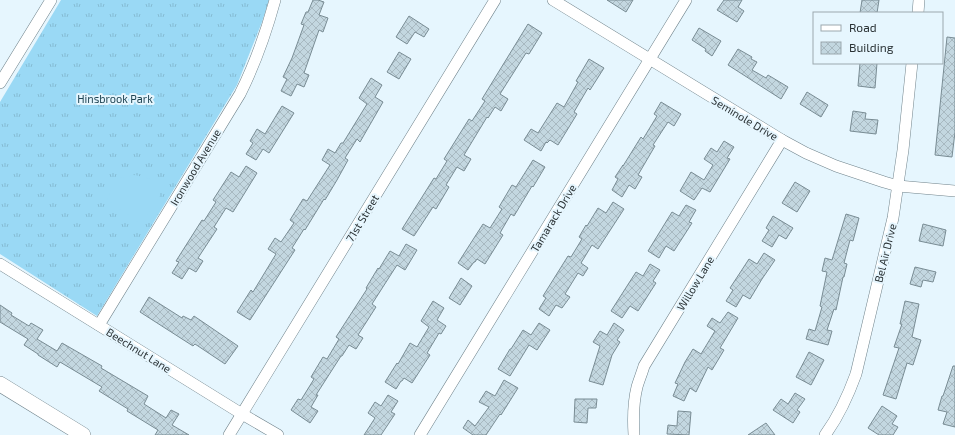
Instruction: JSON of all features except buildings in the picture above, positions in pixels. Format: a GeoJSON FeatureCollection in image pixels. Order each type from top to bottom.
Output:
{"type":"FeatureCollection","features":[{"type":"Feature","properties":{"kind":"main road"},"geometry":{"type":"LineString","coordinates":[[0,384],[83,435]]}},
{"type":"Feature","properties":{"kind":"street"},"geometry":{"type":"LineString","coordinates":[[0,83],[51,0]]}},
{"type":"Feature","properties":{"kind":"street"},"geometry":{"type":"LineString","coordinates":[[266,0],[272,13]]}},
{"type":"Feature","properties":{"kind":"street","name":"Ironwood Avenue"},"geometry":{"type":"LineString","coordinates":[[99,325],[240,94],[258,54],[275,0]]}},
{"type":"Feature","properties":{"kind":"street","name":"71st Street"},"geometry":{"type":"LineString","coordinates":[[229,435],[495,0]]}},
{"type":"Feature","properties":{"kind":"street","name":"Seminole Drive"},"geometry":{"type":"LineString","coordinates":[[553,0],[782,140],[806,153],[836,166],[898,186],[955,192]]}},
{"type":"Feature","properties":{"kind":"street","name":"Tamarack Drive"},"geometry":{"type":"LineString","coordinates":[[420,435],[686,0]]}},
{"type":"Feature","properties":{"kind":"street"},"geometry":{"type":"LineString","coordinates":[[918,12],[919,0]]}},
{"type":"Feature","properties":{"kind":"street","name":"Bel Air Drive"},"geometry":{"type":"LineString","coordinates":[[825,435],[839,414],[856,374],[893,218],[903,150],[912,64]]}},
{"type":"Feature","properties":{"kind":"street","name":"Willow Lane"},"geometry":{"type":"LineString","coordinates":[[634,435],[634,402],[644,366],[782,140]]}},
{"type":"Feature","properties":{"kind":"street","name":"Beechnut Lane"},"geometry":{"type":"LineString","coordinates":[[0,264],[278,435]]}},
{"type":"Feature","properties":{"kind":"green space","name":"Hinsbrook Park"},"geometry":{"type":"Polygon","coordinates":[[[61,0],[269,0],[262,22],[237,85],[97,316],[0,254],[0,102],[61,0]]]}},
{"type":"Feature","properties":{"kind":"green space"},"geometry":{"type":"Polygon","coordinates":[[[135,175],[150,179],[160,190],[160,196],[141,224],[107,200],[111,189],[118,178],[135,175]]]}}]}
